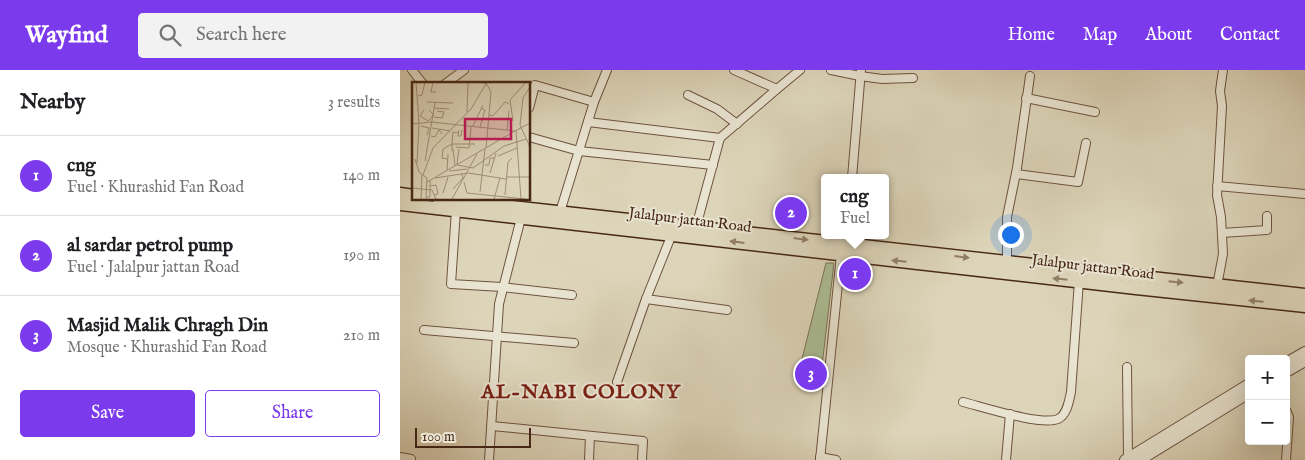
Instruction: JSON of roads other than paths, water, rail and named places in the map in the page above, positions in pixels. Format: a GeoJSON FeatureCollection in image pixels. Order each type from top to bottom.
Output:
{"type":"FeatureCollection","features":[{"type":"Feature","properties":{"kind":"main road","name":"Jalalpur jattan Road"},"geometry":{"type":"LineString","coordinates":[[406,199],[456,210],[521,218],[550,215],[696,227],[769,241]]}},
{"type":"Feature","properties":{"kind":"main road","name":"Jalalpur jattan Road"},"geometry":{"type":"LineString","coordinates":[[461,200],[504,202],[550,215],[672,234],[841,244],[1008,263],[1305,306]]}},
{"type":"Feature","properties":{"kind":"main road","name":"Jalalpur jattan Road"},"geometry":{"type":"LineString","coordinates":[[841,244],[1079,282],[1217,286],[1305,296]]}},
{"type":"Feature","properties":{"kind":"street"},"geometry":{"type":"LineString","coordinates":[[412,70],[421,82]]}},
{"type":"Feature","properties":{"kind":"street"},"geometry":{"type":"LineString","coordinates":[[448,82],[464,70]]}},
{"type":"Feature","properties":{"kind":"street"},"geometry":{"type":"LineString","coordinates":[[550,215],[579,151],[594,102],[607,70]]}},
{"type":"Feature","properties":{"kind":"street"},"geometry":{"type":"LineString","coordinates":[[734,70],[777,89]]}},
{"type":"Feature","properties":{"kind":"street"},"geometry":{"type":"LineString","coordinates":[[696,227],[720,138],[800,70]]}},
{"type":"Feature","properties":{"kind":"street"},"geometry":{"type":"LineString","coordinates":[[831,70],[860,73],[882,79],[914,78]]}},
{"type":"Feature","properties":{"kind":"street"},"geometry":{"type":"LineString","coordinates":[[1217,286],[1223,254],[1217,186],[1222,106],[1220,90],[1223,70]]}},
{"type":"Feature","properties":{"kind":"street"},"geometry":{"type":"LineString","coordinates":[[852,174],[860,73]]}},
{"type":"Feature","properties":{"kind":"street"},"geometry":{"type":"LineString","coordinates":[[1008,263],[1008,217],[1030,76]]}},
{"type":"Feature","properties":{"kind":"street"},"geometry":{"type":"LineString","coordinates":[[530,104],[535,85],[594,102]]}},
{"type":"Feature","properties":{"kind":"street"},"geometry":{"type":"LineString","coordinates":[[688,95],[716,109],[737,124]]}},
{"type":"Feature","properties":{"kind":"street"},"geometry":{"type":"LineString","coordinates":[[1026,98],[1095,112]]}},
{"type":"Feature","properties":{"kind":"street"},"geometry":{"type":"LineString","coordinates":[[588,122],[720,138]]}},
{"type":"Feature","properties":{"kind":"street"},"geometry":{"type":"LineString","coordinates":[[530,137],[579,151],[713,165]]}},
{"type":"Feature","properties":{"kind":"street"},"geometry":{"type":"LineString","coordinates":[[1016,174],[1078,182],[1086,143]]}},
{"type":"Feature","properties":{"kind":"street"},"geometry":{"type":"LineString","coordinates":[[1217,186],[1305,194]]}},
{"type":"Feature","properties":{"kind":"street"},"geometry":{"type":"LineString","coordinates":[[456,210],[451,284],[502,287],[572,295]]}},
{"type":"Feature","properties":{"kind":"street"},"geometry":{"type":"LineString","coordinates":[[1222,233],[1267,230],[1267,216]]}},
{"type":"Feature","properties":{"kind":"street"},"geometry":{"type":"LineString","coordinates":[[490,460],[499,304],[521,218]]}},
{"type":"Feature","properties":{"kind":"street"},"geometry":{"type":"LineString","coordinates":[[617,382],[672,234]]}},
{"type":"Feature","properties":{"kind":"street"},"geometry":{"type":"LineString","coordinates":[[836,460],[820,458],[841,244]]}},
{"type":"Feature","properties":{"kind":"street"},"geometry":{"type":"LineString","coordinates":[[963,402],[1048,421],[1059,419],[1067,410],[1071,392],[1079,282]]}},
{"type":"Feature","properties":{"kind":"street"},"geometry":{"type":"LineString","coordinates":[[646,300],[727,310]]}},
{"type":"Feature","properties":{"kind":"street"},"geometry":{"type":"LineString","coordinates":[[424,330],[574,342]]}},
{"type":"Feature","properties":{"kind":"street"},"geometry":{"type":"LineString","coordinates":[[1290,361],[1305,352]]}},
{"type":"Feature","properties":{"kind":"street"},"geometry":{"type":"LineString","coordinates":[[1290,370],[1305,361]]}},
{"type":"Feature","properties":{"kind":"street"},"geometry":{"type":"LineString","coordinates":[[1126,459],[1127,367]]}},
{"type":"Feature","properties":{"kind":"street"},"geometry":{"type":"LineString","coordinates":[[1126,459],[1245,386]]}},
{"type":"Feature","properties":{"kind":"street"},"geometry":{"type":"LineString","coordinates":[[1140,460],[1245,395]]}},
{"type":"Feature","properties":{"kind":"street"},"geometry":{"type":"LineString","coordinates":[[1006,460],[1010,414]]}},
{"type":"Feature","properties":{"kind":"street"},"geometry":{"type":"LineString","coordinates":[[492,426],[643,440],[642,460]]}},
{"type":"Feature","properties":{"kind":"street"},"geometry":{"type":"LineString","coordinates":[[589,460],[590,436]]}},
{"type":"Feature","properties":{"kind":"street"},"geometry":{"type":"LineString","coordinates":[[1286,460],[1287,445]]}},
{"type":"Feature","properties":{"kind":"street"},"geometry":{"type":"LineString","coordinates":[[400,457],[411,459]]}},
{"type":"Feature","properties":{"kind":"place","name":"al sardar petrol pump"},"geometry":{"type":"Point","coordinates":[791,213]}},
{"type":"Feature","properties":{"kind":"place","name":"cng"},"geometry":{"type":"Point","coordinates":[855,274]}},
{"type":"Feature","properties":{"kind":"place","name":"Masjid Malik Chragh Din"},"geometry":{"type":"Point","coordinates":[811,374]}},
{"type":"Feature","properties":{"kind":"district","name":"AL-NABI COLONY"},"geometry":{"type":"Point","coordinates":[581,392]}}]}
